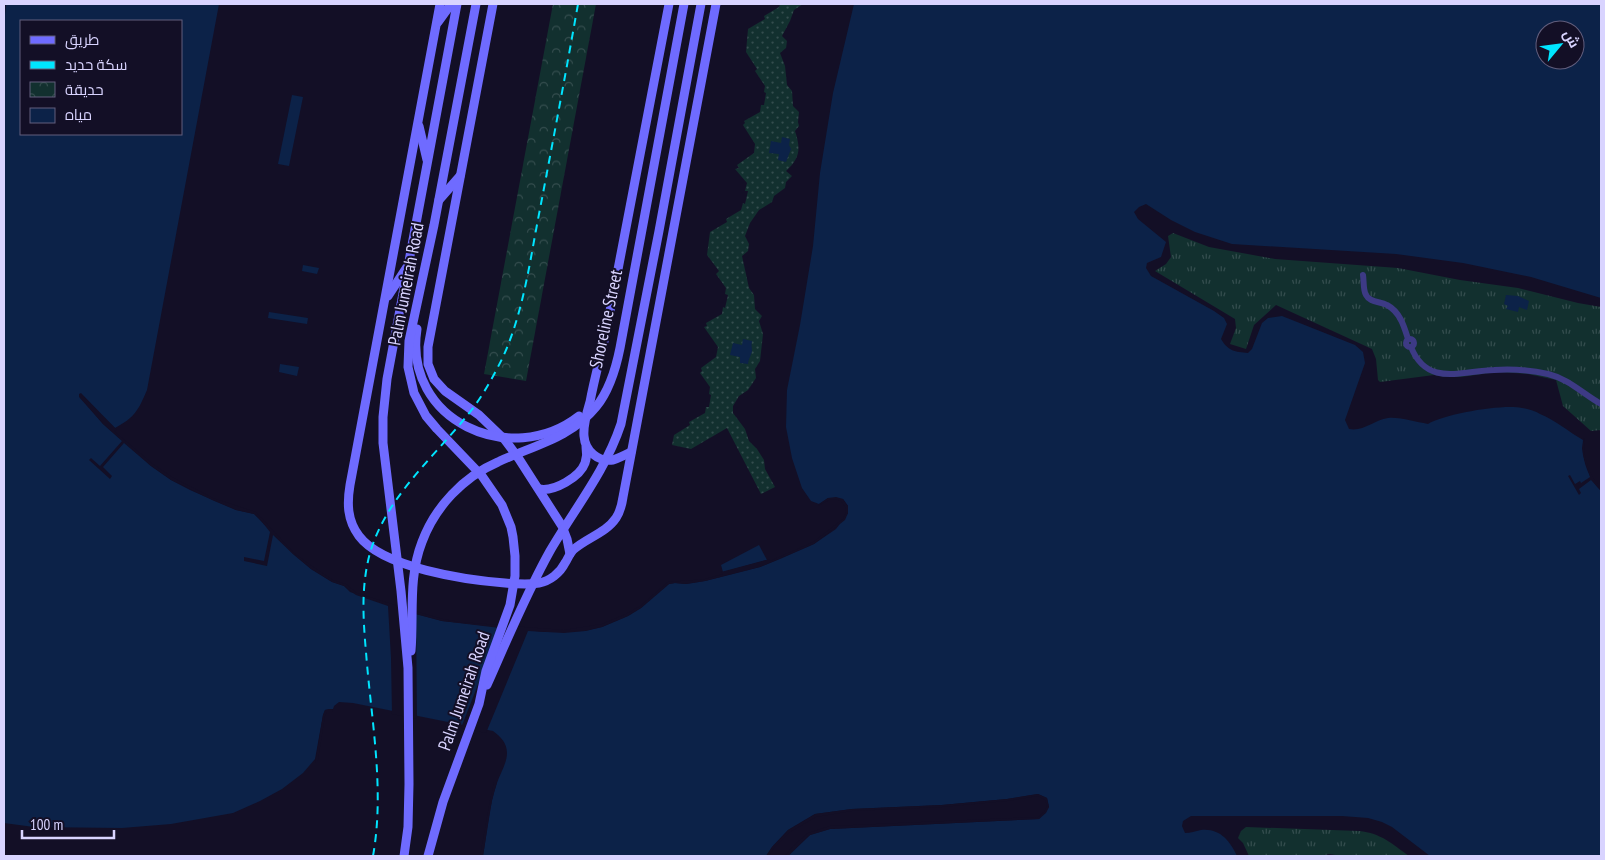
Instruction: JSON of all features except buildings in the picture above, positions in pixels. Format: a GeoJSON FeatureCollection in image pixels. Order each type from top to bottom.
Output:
{"type":"FeatureCollection","features":[{"type":"Feature","properties":{"kind":"main road"},"geometry":{"type":"LineString","coordinates":[[440,4],[348,496],[348,506],[350,518],[360,537],[376,551],[418,568],[458,578],[531,584],[546,581],[558,573],[574,549],[616,518],[624,497],[716,4]]}},
{"type":"Feature","properties":{"kind":"main road"},"geometry":{"type":"LineString","coordinates":[[435,27],[451,4]]}},
{"type":"Feature","properties":{"kind":"main road","name":"Palm Jumeirah Road"},"geometry":{"type":"LineString","coordinates":[[404,856],[408,827],[410,784],[408,668],[401,591],[383,443],[385,398],[457,4]]}},
{"type":"Feature","properties":{"kind":"main road","name":"Palm Jumeirah Road"},"geometry":{"type":"LineString","coordinates":[[428,856],[443,802],[479,704],[486,672],[507,615],[515,576],[515,556],[511,527],[502,505],[490,485],[431,423],[421,409],[414,393],[408,367],[408,350],[476,4]]}},
{"type":"Feature","properties":{"kind":"main road"},"geometry":{"type":"LineString","coordinates":[[493,4],[428,347],[428,364],[434,379],[439,385],[479,415],[505,440],[520,459],[562,526],[570,554]]}},
{"type":"Feature","properties":{"kind":"main road"},"geometry":{"type":"LineString","coordinates":[[539,489],[554,488],[580,471],[587,458],[584,428],[605,337],[669,4]]}},
{"type":"Feature","properties":{"kind":"main road"},"geometry":{"type":"LineString","coordinates":[[674,4],[681,19]]}},
{"type":"Feature","properties":{"kind":"main road","name":"Shoreline Street"},"geometry":{"type":"LineString","coordinates":[[408,668],[412,638],[412,585],[414,568],[422,541],[438,512],[452,494],[478,473],[497,462],[572,429],[596,407],[607,387],[618,358],[663,107],[684,4]]}},
{"type":"Feature","properties":{"kind":"main road","name":"Shoreline Street"},"geometry":{"type":"LineString","coordinates":[[479,704],[523,604],[541,569],[565,526],[601,472],[612,449],[624,412],[701,4]]}},
{"type":"Feature","properties":{"kind":"main road"},"geometry":{"type":"LineString","coordinates":[[467,48],[480,73]]}},
{"type":"Feature","properties":{"kind":"main road"},"geometry":{"type":"LineString","coordinates":[[685,89],[696,113]]}},
{"type":"Feature","properties":{"kind":"main road"},"geometry":{"type":"LineString","coordinates":[[645,130],[663,107]]}},
{"type":"Feature","properties":{"kind":"main road"},"geometry":{"type":"LineString","coordinates":[[418,124],[428,164]]}},
{"type":"Feature","properties":{"kind":"main road"},"geometry":{"type":"LineString","coordinates":[[439,200],[460,176]]}},
{"type":"Feature","properties":{"kind":"main road"},"geometry":{"type":"LineString","coordinates":[[633,194],[643,220]]}},
{"type":"Feature","properties":{"kind":"main road"},"geometry":{"type":"LineString","coordinates":[[659,231],[677,214]]}},
{"type":"Feature","properties":{"kind":"main road"},"geometry":{"type":"LineString","coordinates":[[384,300],[409,265]]}},
{"type":"Feature","properties":{"kind":"main road"},"geometry":{"type":"LineString","coordinates":[[420,292],[421,306],[416,347],[419,370],[425,384],[441,407],[463,425],[489,436],[518,439],[538,436],[565,426],[581,415],[607,387]]}},
{"type":"Feature","properties":{"kind":"main road"},"geometry":{"type":"LineString","coordinates":[[586,444],[592,453],[601,459],[612,460],[631,452]]}},
{"type":"Feature","properties":{"kind":"street"},"geometry":{"type":"LineString","coordinates":[[1363,275],[1367,297],[1387,305],[1396,313],[1401,320],[1408,339],[1406,344],[1422,366],[1432,371],[1447,374],[1503,369],[1546,374],[1568,382],[1601,404]]}},
{"type":"Feature","properties":{"kind":"green space"},"geometry":{"type":"Polygon","coordinates":[[[553,4],[596,4],[526,381],[484,374],[553,4]]]}},
{"type":"Feature","properties":{"kind":"green space"},"geometry":{"type":"Polygon","coordinates":[[[780,4],[803,4],[794,10],[782,36],[787,41],[786,48],[780,53],[785,66],[787,85],[792,91],[793,106],[799,112],[799,126],[795,131],[798,153],[794,162],[786,171],[792,176],[786,182],[785,188],[774,196],[772,202],[759,210],[750,223],[745,236],[749,244],[748,251],[742,256],[749,288],[754,295],[755,309],[762,316],[759,321],[763,334],[760,361],[755,369],[756,378],[748,390],[739,396],[733,406],[733,413],[745,429],[749,441],[764,460],[765,469],[775,487],[761,494],[727,428],[691,449],[672,445],[674,435],[690,425],[689,422],[705,413],[706,407],[709,407],[710,387],[700,373],[702,371],[701,368],[716,357],[718,347],[704,327],[707,326],[706,323],[722,314],[728,295],[725,294],[726,288],[716,274],[719,271],[707,255],[710,232],[727,222],[726,219],[741,210],[743,203],[745,204],[748,191],[745,191],[747,183],[735,169],[739,168],[737,165],[754,153],[755,144],[743,125],[744,121],[760,112],[761,105],[764,105],[766,93],[764,92],[765,86],[755,71],[757,69],[746,52],[748,29],[765,19],[764,16],[779,7],[780,4]]]}},
{"type":"Feature","properties":{"kind":"green space"},"geometry":{"type":"Polygon","coordinates":[[[1173,233],[1209,247],[1275,259],[1398,268],[1460,280],[1518,288],[1601,307],[1601,430],[1591,431],[1563,406],[1556,380],[1528,374],[1497,372],[1461,377],[1434,375],[1380,382],[1378,380],[1376,359],[1372,349],[1276,305],[1254,325],[1246,349],[1230,344],[1236,328],[1235,319],[1155,271],[1166,264],[1171,257],[1168,236],[1173,233]]]}},
{"type":"Feature","properties":{"kind":"green space"},"geometry":{"type":"Polygon","coordinates":[[[1246,827],[1367,832],[1386,840],[1409,856],[1342,856],[1329,854],[1322,856],[1249,856],[1243,843],[1238,838],[1241,831],[1246,827]]]}},
{"type":"Feature","properties":{"kind":"water"},"geometry":{"type":"Polygon","coordinates":[[[6,4],[219,4],[147,390],[135,413],[115,428],[79,394],[103,424],[151,466],[171,480],[236,510],[254,514],[293,554],[311,569],[332,582],[344,586],[350,592],[408,612],[442,621],[544,632],[585,631],[602,627],[641,608],[669,584],[705,581],[760,567],[814,544],[836,529],[848,513],[848,506],[843,499],[828,498],[819,504],[811,501],[802,488],[792,458],[786,427],[787,390],[813,246],[820,173],[833,93],[854,4],[1601,4],[1601,298],[1531,277],[1463,263],[1396,254],[1232,244],[1195,232],[1146,204],[1134,212],[1138,219],[1166,242],[1161,257],[1147,263],[1146,268],[1151,276],[1224,318],[1227,324],[1221,339],[1229,348],[1248,353],[1252,349],[1262,323],[1268,318],[1282,316],[1355,345],[1363,352],[1365,363],[1345,420],[1349,429],[1359,429],[1388,418],[1428,424],[1460,413],[1513,407],[1527,409],[1551,419],[1583,440],[1586,468],[1592,480],[1601,491],[1601,856],[1430,856],[1392,827],[1368,818],[1342,816],[1191,816],[1183,821],[1182,826],[1185,833],[1208,830],[1219,833],[1228,841],[1237,856],[788,856],[810,835],[830,829],[1039,819],[1049,807],[1047,798],[1038,794],[942,805],[852,809],[815,814],[788,830],[766,856],[483,856],[492,801],[507,757],[506,746],[501,738],[493,731],[353,703],[339,702],[333,709],[325,710],[315,759],[303,773],[282,789],[233,813],[171,824],[122,828],[34,827],[4,823],[4,25],[6,4]]]}},
{"type":"Feature","properties":{"kind":"water"},"geometry":{"type":"Polygon","coordinates":[[[292,95],[303,97],[289,166],[278,164],[292,95]]]}},
{"type":"Feature","properties":{"kind":"water"},"geometry":{"type":"Polygon","coordinates":[[[782,137],[790,139],[789,145],[791,149],[786,162],[778,160],[779,154],[769,153],[771,141],[781,143],[782,137]]]}},
{"type":"Feature","properties":{"kind":"water"},"geometry":{"type":"Polygon","coordinates":[[[303,265],[319,268],[317,274],[302,271],[303,265]]]}},
{"type":"Feature","properties":{"kind":"water"},"geometry":{"type":"Polygon","coordinates":[[[1506,295],[1518,296],[1529,301],[1527,310],[1519,307],[1518,312],[1506,309],[1508,306],[1504,304],[1506,295]]]}},
{"type":"Feature","properties":{"kind":"water"},"geometry":{"type":"Polygon","coordinates":[[[269,312],[308,318],[307,324],[268,318],[269,312]]]}},
{"type":"Feature","properties":{"kind":"water"},"geometry":{"type":"Polygon","coordinates":[[[743,339],[752,341],[752,351],[748,364],[740,363],[740,357],[730,355],[733,343],[742,345],[743,339]]]}},
{"type":"Feature","properties":{"kind":"water"},"geometry":{"type":"Polygon","coordinates":[[[280,364],[299,367],[297,376],[279,372],[280,364]]]}},
{"type":"Feature","properties":{"kind":"water"},"geometry":{"type":"Polygon","coordinates":[[[759,545],[767,560],[723,572],[721,565],[759,545]]]}},
{"type":"Feature","properties":{"kind":"pier"},"geometry":{"type":"Polygon","coordinates":[[[81,393],[117,430],[114,431],[153,464],[172,477],[213,498],[256,512],[294,553],[333,580],[346,584],[357,593],[443,619],[460,622],[564,630],[602,624],[640,606],[668,582],[705,579],[723,574],[721,572],[770,559],[770,561],[813,542],[843,519],[846,512],[841,501],[836,499],[829,500],[818,506],[828,498],[836,497],[843,499],[848,506],[848,513],[845,520],[814,544],[760,567],[705,581],[669,584],[641,608],[602,627],[564,633],[528,631],[486,733],[461,728],[500,628],[442,621],[416,614],[417,719],[392,714],[388,606],[356,595],[344,586],[332,582],[311,569],[273,535],[267,566],[244,561],[244,557],[264,561],[270,532],[259,518],[254,514],[236,510],[212,500],[171,480],[124,443],[103,467],[112,476],[110,479],[89,460],[91,458],[100,466],[122,441],[103,424],[79,397],[81,393]]]}},
{"type":"Feature","properties":{"kind":"pier"},"geometry":{"type":"Polygon","coordinates":[[[1584,438],[1585,455],[1589,470],[1601,491],[1591,480],[1579,489],[1581,493],[1579,495],[1568,476],[1570,475],[1575,484],[1580,481],[1581,483],[1590,477],[1583,455],[1584,438]]]}},
{"type":"Feature","properties":{"kind":"pier"},"geometry":{"type":"Polygon","coordinates":[[[333,709],[332,712],[327,712],[325,716],[318,760],[315,763],[323,715],[325,710],[333,709]]]}},
{"type":"Feature","properties":{"kind":"pier"},"geometry":{"type":"Polygon","coordinates":[[[494,782],[497,782],[492,800],[483,856],[480,856],[490,800],[494,782]]]}},
{"type":"Feature","properties":{"kind":"pier"},"geometry":{"type":"Polygon","coordinates":[[[1038,794],[1047,798],[1049,807],[1046,813],[1039,819],[830,829],[810,835],[788,856],[785,856],[808,833],[830,826],[1038,817],[1047,806],[1045,800],[1038,796],[942,807],[852,811],[816,817],[790,832],[774,848],[769,856],[766,856],[788,830],[815,814],[852,809],[942,805],[1038,794]]]}},
{"type":"Feature","properties":{"kind":"railway"},"geometry":{"type":"LineString","coordinates":[[373,856],[378,805],[376,754],[365,639],[364,590],[367,565],[377,533],[398,497],[477,403],[510,341],[521,304],[529,266],[578,4]]}}]}
